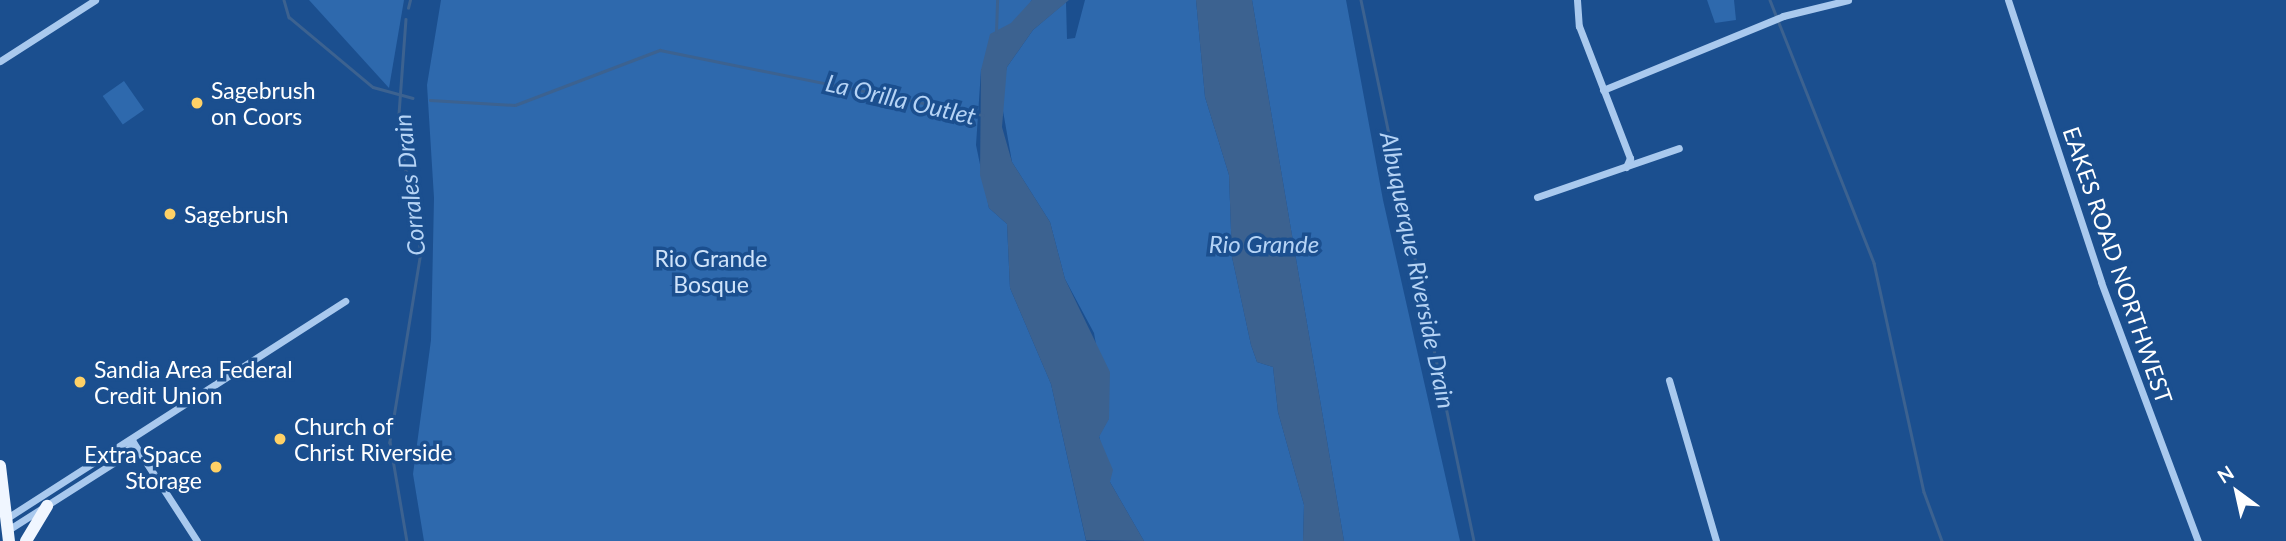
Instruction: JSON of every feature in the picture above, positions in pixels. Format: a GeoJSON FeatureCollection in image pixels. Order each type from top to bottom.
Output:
{"type":"FeatureCollection","features":[{"type":"Feature","properties":{"kind":"main road"},"geometry":{"type":"LineString","coordinates":[[0,466],[8,530]]}},
{"type":"Feature","properties":{"kind":"main road"},"geometry":{"type":"LineString","coordinates":[[26,541],[47,506]]}},
{"type":"Feature","properties":{"kind":"street"},"geometry":{"type":"LineString","coordinates":[[0,61],[95,0]]}},
{"type":"Feature","properties":{"kind":"street"},"geometry":{"type":"LineString","coordinates":[[1577,0],[1578,26],[1630,158],[1626,167]]}},
{"type":"Feature","properties":{"kind":"street"},"geometry":{"type":"LineString","coordinates":[[1603,90],[1669,66],[1783,16],[1848,0]]}},
{"type":"Feature","properties":{"kind":"street","name":"EAKES ROAD NORTHWEST"},"geometry":{"type":"LineString","coordinates":[[2008,0],[2101,282],[2198,541]]}},
{"type":"Feature","properties":{"kind":"street"},"geometry":{"type":"LineString","coordinates":[[1537,197],[1679,148]]}},
{"type":"Feature","properties":{"kind":"street"},"geometry":{"type":"LineString","coordinates":[[8,530],[133,442],[345,301]]}},
{"type":"Feature","properties":{"kind":"street"},"geometry":{"type":"LineString","coordinates":[[1669,380],[1716,541]]}},
{"type":"Feature","properties":{"kind":"street"},"geometry":{"type":"LineString","coordinates":[[8,530],[121,458],[133,442]]}},
{"type":"Feature","properties":{"kind":"street"},"geometry":{"type":"LineString","coordinates":[[133,442],[197,541]]}},
{"type":"Feature","properties":{"kind":"green space"},"geometry":{"type":"Polygon","coordinates":[[[309,0],[404,0],[389,88],[309,0]]]}},
{"type":"Feature","properties":{"kind":"green space","name":"Rio Grande Bosque"},"geometry":{"type":"Polygon","coordinates":[[[441,0],[1032,0],[981,70],[976,145],[989,208],[1007,224],[1010,288],[1051,384],[1086,541],[424,541],[413,474],[431,340],[434,198],[427,85],[441,0]]]}},
{"type":"Feature","properties":{"kind":"green space"},"geometry":{"type":"Polygon","coordinates":[[[1085,0],[1196,0],[1205,97],[1229,175],[1232,257],[1257,362],[1273,367],[1278,412],[1304,505],[1303,541],[1144,541],[1110,482],[1099,436],[1109,418],[1094,333],[1065,279],[1050,222],[1012,162],[1000,94],[1007,67],[1033,30],[1066,2],[1067,39],[1075,38],[1085,0]]]}},
{"type":"Feature","properties":{"kind":"green space"},"geometry":{"type":"Polygon","coordinates":[[[1252,0],[1346,0],[1383,200],[1460,541],[1344,541],[1252,0]]]}},
{"type":"Feature","properties":{"kind":"green space"},"geometry":{"type":"Polygon","coordinates":[[[1707,0],[1734,0],[1736,20],[1715,23],[1707,0]]]}},
{"type":"Feature","properties":{"kind":"green space"},"geometry":{"type":"Polygon","coordinates":[[[124,81],[144,110],[123,125],[103,96],[124,81]]]}},
{"type":"Feature","properties":{"kind":"water"},"geometry":{"type":"Polygon","coordinates":[[[1032,0],[1069,0],[1033,30],[1007,67],[1002,127],[1012,162],[1050,222],[1065,279],[1110,372],[1109,419],[1099,437],[1113,470],[1110,482],[1144,541],[1086,540],[1051,384],[1010,288],[1007,224],[989,208],[980,175],[981,70],[990,34],[1011,23],[1032,0]]]}},
{"type":"Feature","properties":{"kind":"water","name":"Rio Grande"},"geometry":{"type":"Polygon","coordinates":[[[1196,0],[1252,0],[1344,541],[1303,541],[1304,505],[1278,412],[1273,367],[1257,362],[1232,257],[1229,175],[1205,97],[1196,0]]]}},
{"type":"Feature","properties":{"kind":"waterway"},"geometry":{"type":"LineString","coordinates":[[284,0],[289,17],[373,87],[413,98]]}},
{"type":"Feature","properties":{"kind":"waterway"},"geometry":{"type":"LineString","coordinates":[[408,8],[410,0]]}},
{"type":"Feature","properties":{"kind":"waterway"},"geometry":{"type":"LineString","coordinates":[[996,32],[997,0]]}},
{"type":"Feature","properties":{"kind":"waterway","name":"Albuquerque Riverside Drain"},"geometry":{"type":"LineString","coordinates":[[1361,0],[1474,541]]}},
{"type":"Feature","properties":{"kind":"waterway"},"geometry":{"type":"LineString","coordinates":[[1770,0],[1874,263],[1924,492],[1942,541]]}},
{"type":"Feature","properties":{"kind":"waterway","name":"Corrales Drain"},"geometry":{"type":"LineString","coordinates":[[406,19],[398,127],[421,252],[390,442],[407,541]]}},
{"type":"Feature","properties":{"kind":"waterway","name":"La Orilla Outlet"},"geometry":{"type":"LineString","coordinates":[[430,100],[515,105],[660,50],[983,115]]}},
{"type":"Feature","properties":{"kind":"place","name":"Sagebrush on Coors"},"geometry":{"type":"Point","coordinates":[197,103]}},
{"type":"Feature","properties":{"kind":"place","name":"Sagebrush"},"geometry":{"type":"Point","coordinates":[170,214]}},
{"type":"Feature","properties":{"kind":"place","name":"Sandia Area Federal Credit Union"},"geometry":{"type":"Point","coordinates":[80,382]}},
{"type":"Feature","properties":{"kind":"place","name":"Church of Christ Riverside"},"geometry":{"type":"Point","coordinates":[280,439]}},
{"type":"Feature","properties":{"kind":"place","name":"Extra Space Storage"},"geometry":{"type":"Point","coordinates":[216,467]}}]}
